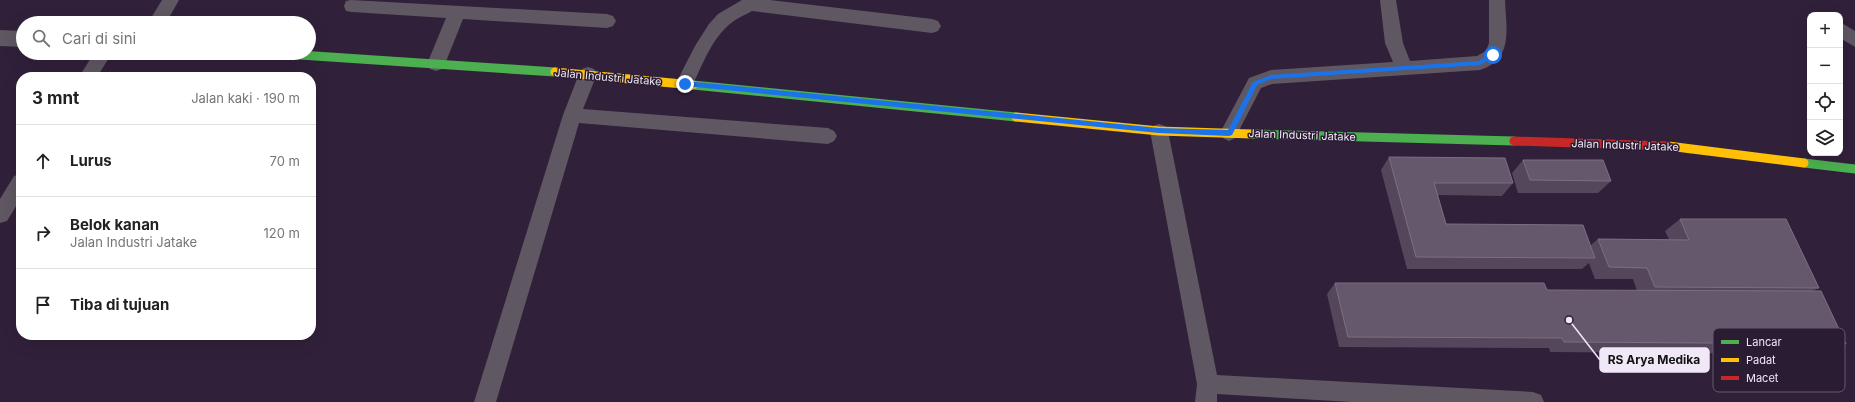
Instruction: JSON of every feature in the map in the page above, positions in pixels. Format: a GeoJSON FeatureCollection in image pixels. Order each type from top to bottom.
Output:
{"type":"FeatureCollection","features":[{"type":"Feature","properties":{"kind":"street"},"geometry":{"type":"LineString","coordinates":[[0,38],[16,39]]}},
{"type":"Feature","properties":{"kind":"street","name":"Jalan Industri Jatake"},"geometry":{"type":"LineString","coordinates":[[316,56],[588,74],[1159,131],[1668,146],[1855,169]]}},
{"type":"Feature","properties":{"kind":"lane"},"geometry":{"type":"LineString","coordinates":[[161,16],[171,0]]}},
{"type":"Feature","properties":{"kind":"lane"},"geometry":{"type":"LineString","coordinates":[[1388,0],[1394,43],[1404,68]]}},
{"type":"Feature","properties":{"kind":"lane"},"geometry":{"type":"LineString","coordinates":[[1229,133],[1255,84],[1271,77],[1480,63],[1493,55],[1498,43],[1497,0]]}},
{"type":"Feature","properties":{"kind":"lane"},"geometry":{"type":"LineString","coordinates":[[685,84],[702,47],[722,21],[750,2],[932,26]]}},
{"type":"Feature","properties":{"kind":"lane"},"geometry":{"type":"LineString","coordinates":[[352,6],[607,21]]}},
{"type":"Feature","properties":{"kind":"lane"},"geometry":{"type":"LineString","coordinates":[[436,64],[458,12]]}},
{"type":"Feature","properties":{"kind":"lane"},"geometry":{"type":"LineString","coordinates":[[1843,32],[1855,40]]}},
{"type":"Feature","properties":{"kind":"lane"},"geometry":{"type":"LineString","coordinates":[[91,72],[99,60]]}},
{"type":"Feature","properties":{"kind":"lane"},"geometry":{"type":"LineString","coordinates":[[485,402],[572,115],[588,74]]}},
{"type":"Feature","properties":{"kind":"lane"},"geometry":{"type":"LineString","coordinates":[[572,115],[828,136]]}},
{"type":"Feature","properties":{"kind":"lane"},"geometry":{"type":"LineString","coordinates":[[1159,131],[1207,393],[1533,402]]}},
{"type":"Feature","properties":{"kind":"lane"},"geometry":{"type":"LineString","coordinates":[[0,215],[16,190]]}},
{"type":"Feature","properties":{"kind":"shaded area"},"geometry":{"type":"Polygon","coordinates":[[[0,0],[1855,0],[1855,402],[0,402],[0,0]]]}},
{"type":"Feature","properties":{"kind":"building"},"geometry":{"type":"Polygon","coordinates":[[[1389,157],[1505,158],[1513,183],[1434,183],[1446,224],[1583,225],[1595,258],[1416,257],[1389,157]]]}},
{"type":"Feature","properties":{"kind":"building"},"geometry":{"type":"Polygon","coordinates":[[[1523,160],[1603,160],[1611,181],[1530,180],[1523,160]]]}},
{"type":"Feature","properties":{"kind":"building"},"geometry":{"type":"Polygon","coordinates":[[[1680,219],[1786,219],[1819,288],[1655,287],[1647,268],[1609,267],[1598,239],[1689,240],[1680,219]]]}},
{"type":"Feature","properties":{"kind":"building"},"geometry":{"type":"Polygon","coordinates":[[[1335,283],[1544,283],[1547,290],[1821,291],[1838,328],[1713,328],[1713,343],[1564,342],[1562,338],[1348,337],[1335,283]]]}},
{"type":"Feature","properties":{"kind":"traffic: fast"},"geometry":{"type":"LineString","coordinates":[[316,56],[555,72]]}},
{"type":"Feature","properties":{"kind":"traffic: fast"},"geometry":{"type":"LineString","coordinates":[[693,85],[1016,117]]}},
{"type":"Feature","properties":{"kind":"traffic: fast"},"geometry":{"type":"LineString","coordinates":[[1252,134],[1514,141]]}},
{"type":"Feature","properties":{"kind":"traffic: fast"},"geometry":{"type":"LineString","coordinates":[[1804,163],[1855,169]]}},
{"type":"Feature","properties":{"kind":"traffic: slow"},"geometry":{"type":"LineString","coordinates":[[555,72],[693,85]]}},
{"type":"Feature","properties":{"kind":"traffic: slow"},"geometry":{"type":"LineString","coordinates":[[1016,117],[1159,131],[1252,134]]}},
{"type":"Feature","properties":{"kind":"traffic: slow"},"geometry":{"type":"LineString","coordinates":[[1668,146],[1804,163]]}},
{"type":"Feature","properties":{"kind":"traffic: jam"},"geometry":{"type":"LineString","coordinates":[[1514,141],[1668,146]]}},
{"type":"Feature","properties":{"kind":"place","name":"RS Arya Medika"},"geometry":{"type":"Point","coordinates":[1569,320]}},
{"type":"Feature","properties":{"kind":"route"},"geometry":{"type":"LineString","coordinates":[[685,84],[1159,131],[1229,133],[1255,84],[1271,77],[1480,63],[1493,55]]}}]}
